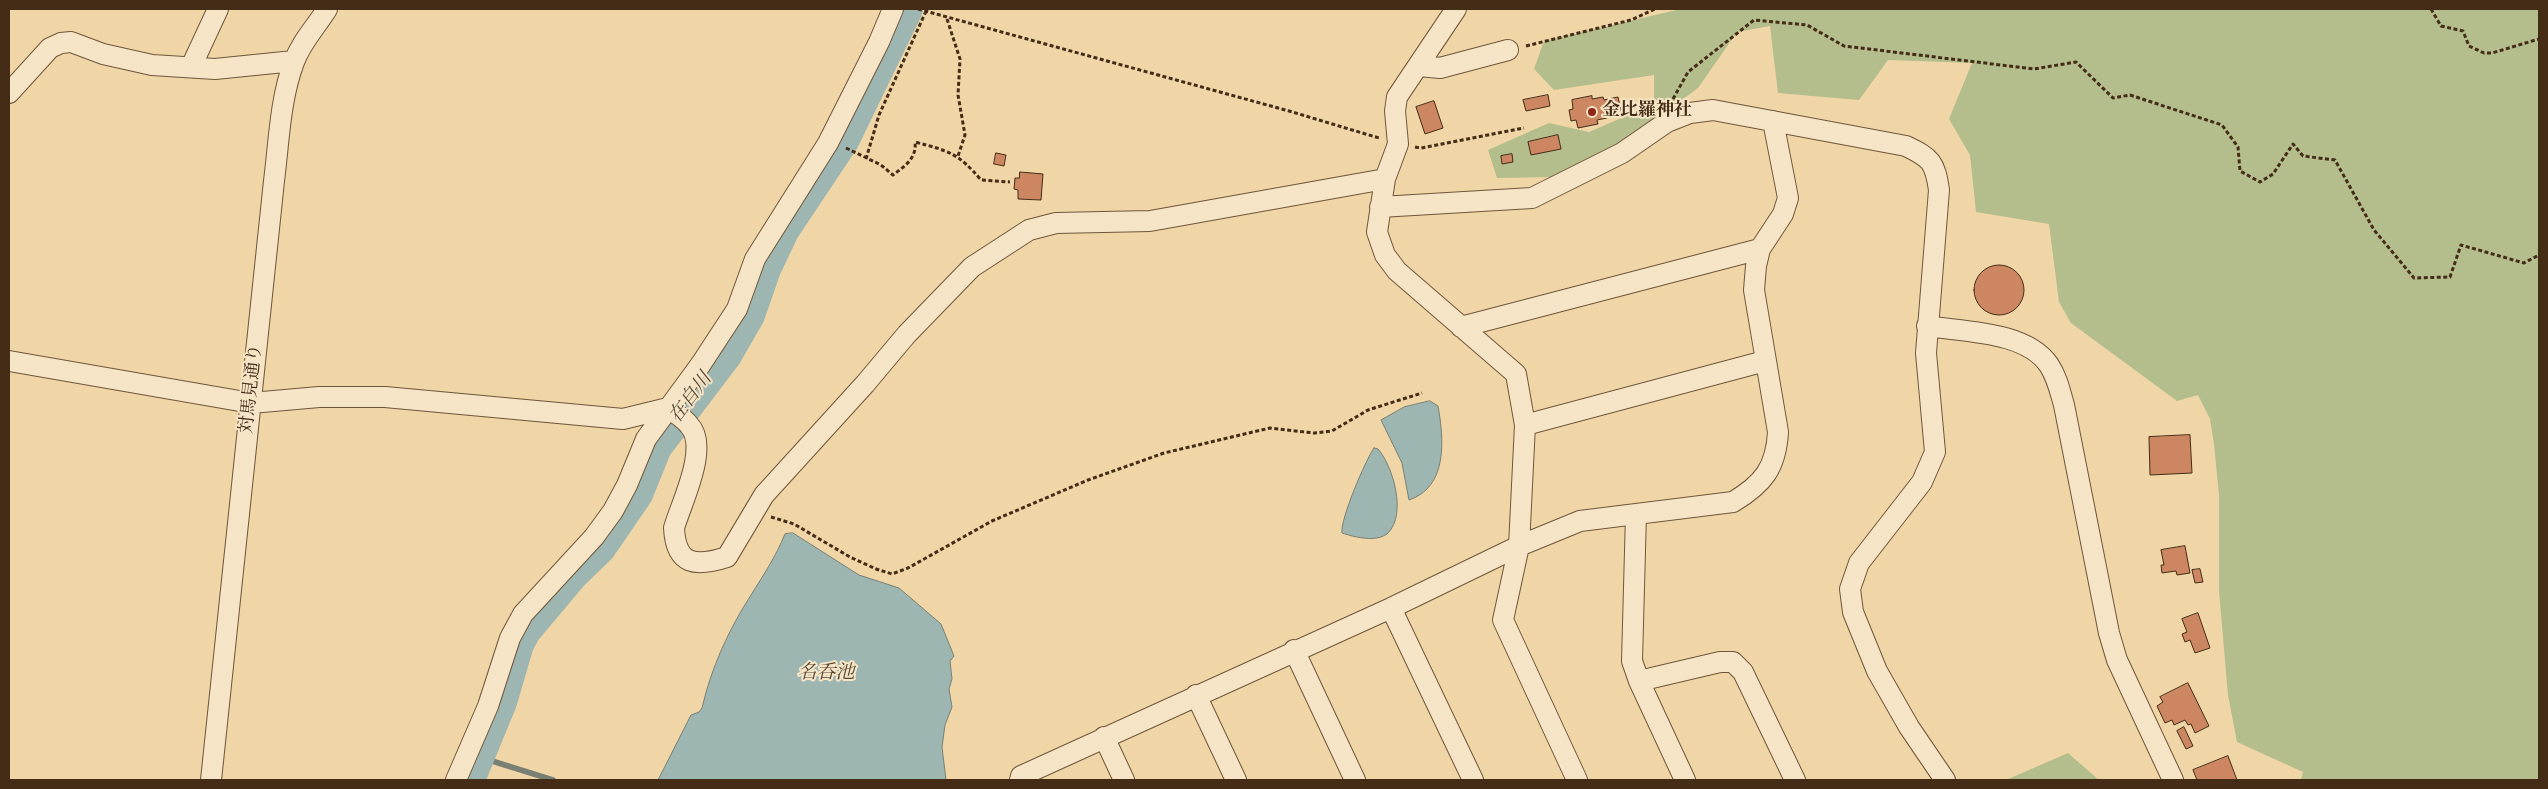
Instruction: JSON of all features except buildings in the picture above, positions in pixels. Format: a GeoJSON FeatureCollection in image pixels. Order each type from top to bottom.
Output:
{"type":"FeatureCollection","features":[{"type":"Feature","properties":{"kind":"street"},"geometry":{"type":"LineString","coordinates":[[191,67],[218,9]]}},
{"type":"Feature","properties":{"kind":"street","name":"対馬見通り"},"geometry":{"type":"LineString","coordinates":[[211,780],[275,172],[285,98],[294,61],[309,33],[327,9]]}},
{"type":"Feature","properties":{"kind":"street"},"geometry":{"type":"LineString","coordinates":[[456,780],[488,706],[510,638],[523,614],[594,538],[614,511],[646,439],[701,364],[737,309],[755,259],[830,140],[879,42],[893,9]]}},
{"type":"Feature","properties":{"kind":"street"},"geometry":{"type":"LineString","coordinates":[[1456,9],[1398,97],[1395,110],[1398,144],[1385,179],[1377,232],[1385,255],[1397,271],[1516,374],[1525,425],[1519,546],[1503,620],[1577,780]]}},
{"type":"Feature","properties":{"kind":"street"},"geometry":{"type":"LineString","coordinates":[[9,93],[50,48],[61,43],[71,42],[103,54],[152,65],[242,68],[294,61]]}},
{"type":"Feature","properties":{"kind":"street"},"geometry":{"type":"LineString","coordinates":[[1419,66],[1440,68],[1508,50]]}},
{"type":"Feature","properties":{"kind":"street"},"geometry":{"type":"LineString","coordinates":[[1380,207],[1532,198],[1622,153],[1657,129],[1690,113],[1713,110],[1906,146],[1929,159],[1936,170],[1939,190],[1926,353],[1935,452],[1922,482],[1859,563],[1850,589],[1853,612],[1877,671],[1909,727],[1945,780]]}},
{"type":"Feature","properties":{"kind":"street"},"geometry":{"type":"LineString","coordinates":[[1020,780],[1021,776],[1104,737],[1391,608],[1519,546],[1580,521],[1733,502],[1752,490],[1767,474],[1777,454],[1778,432],[1754,290],[1760,249],[1783,214],[1788,198],[1773,121]]}},
{"type":"Feature","properties":{"kind":"street"},"geometry":{"type":"LineString","coordinates":[[668,408],[690,425],[696,438],[697,453],[674,528],[678,551],[685,559],[706,564],[727,557],[764,495],[865,384],[907,334],[972,267],[1029,230],[1056,223],[1150,221],[1385,179]]}},
{"type":"Feature","properties":{"kind":"street"},"geometry":{"type":"LineString","coordinates":[[1461,327],[1760,249]]}},
{"type":"Feature","properties":{"kind":"street"},"geometry":{"type":"LineString","coordinates":[[1927,326],[2016,341],[2038,352],[2049,364],[2057,380],[2064,404],[2108,633],[2117,660],[2172,780]]}},
{"type":"Feature","properties":{"kind":"street"},"geometry":{"type":"LineString","coordinates":[[9,361],[252,403],[319,397],[385,397],[623,419],[668,408]]}},
{"type":"Feature","properties":{"kind":"street"},"geometry":{"type":"LineString","coordinates":[[1525,425],[1765,361]]}},
{"type":"Feature","properties":{"kind":"street"},"geometry":{"type":"LineString","coordinates":[[1636,514],[1632,661],[1639,681],[1685,780]]}},
{"type":"Feature","properties":{"kind":"street"},"geometry":{"type":"LineString","coordinates":[[1391,608],[1473,780]]}},
{"type":"Feature","properties":{"kind":"street"},"geometry":{"type":"LineString","coordinates":[[1294,650],[1355,780]]}},
{"type":"Feature","properties":{"kind":"street"},"geometry":{"type":"LineString","coordinates":[[1639,681],[1720,662],[1733,662],[1743,672],[1795,780]]}},
{"type":"Feature","properties":{"kind":"street"},"geometry":{"type":"LineString","coordinates":[[1196,695],[1236,780]]}},
{"type":"Feature","properties":{"kind":"street"},"geometry":{"type":"LineString","coordinates":[[1104,737],[1124,780]]}},
{"type":"Feature","properties":{"kind":"path"},"geometry":{"type":"LineString","coordinates":[[918,9],[1280,108],[1398,144],[1421,148],[1524,128]]}},
{"type":"Feature","properties":{"kind":"path"},"geometry":{"type":"LineString","coordinates":[[1508,50],[1595,30],[1631,20],[1656,9]]}},
{"type":"Feature","properties":{"kind":"path"},"geometry":{"type":"LineString","coordinates":[[2431,9],[2441,26],[2463,31],[2469,46],[2484,53],[2539,39]]}},
{"type":"Feature","properties":{"kind":"path"},"geometry":{"type":"LineString","coordinates":[[866,158],[879,115],[927,11]]}},
{"type":"Feature","properties":{"kind":"path"},"geometry":{"type":"LineString","coordinates":[[947,18],[960,59],[958,95],[965,135],[958,156]]}},
{"type":"Feature","properties":{"kind":"path"},"geometry":{"type":"LineString","coordinates":[[1657,129],[1688,72],[1754,20],[1807,25],[1844,46],[2034,69],[2076,62],[2113,98],[2130,95],[2222,126],[2238,147],[2240,171],[2260,182],[2273,174],[2293,144],[2303,156],[2335,160],[2374,230],[2414,278],[2450,277],[2461,245],[2524,263],[2539,255]]}},
{"type":"Feature","properties":{"kind":"path"},"geometry":{"type":"LineString","coordinates":[[830,140],[881,165],[893,175],[907,165],[916,151],[915,142],[943,149],[958,156],[981,180],[1010,182]]}},
{"type":"Feature","properties":{"kind":"path"},"geometry":{"type":"LineString","coordinates":[[751,518],[774,518],[794,524],[850,557],[892,574],[908,568],[992,521],[1088,480],[1164,453],[1270,428],[1314,433],[1332,431],[1368,410],[1422,393]]}},
{"type":"Feature","properties":{"kind":"green space"},"geometry":{"type":"Polygon","coordinates":[[[1681,9],[2539,9],[2539,780],[2301,780],[2303,772],[2237,742],[2228,695],[2219,591],[2219,495],[2210,419],[2198,395],[2177,401],[2071,323],[2059,302],[2049,224],[1976,212],[1970,155],[1949,119],[1972,63],[1888,60],[1859,100],[1778,93],[1770,26],[1737,32],[1698,88],[1625,141],[1553,177],[1497,178],[1488,150],[1549,123],[1589,132],[1654,104],[1654,75],[1554,90],[1534,69],[1544,41],[1681,9]]]}},
{"type":"Feature","properties":{"kind":"green space"},"geometry":{"type":"Polygon","coordinates":[[[2068,753],[2099,780],[2006,780],[2068,753]]]}},
{"type":"Feature","properties":{"kind":"water"},"geometry":{"type":"Polygon","coordinates":[[[1430,401],[1438,406],[1442,447],[1440,460],[1437,473],[1431,484],[1422,494],[1409,500],[1402,463],[1381,420],[1404,407],[1430,401]]]}},
{"type":"Feature","properties":{"kind":"water"},"geometry":{"type":"Polygon","coordinates":[[[1374,448],[1378,449],[1384,457],[1393,478],[1397,503],[1394,525],[1388,533],[1378,538],[1359,537],[1342,533],[1342,526],[1354,491],[1374,448]]]}},
{"type":"Feature","properties":{"kind":"water","name":"名呑池"},"geometry":{"type":"Polygon","coordinates":[[[793,533],[859,575],[899,588],[941,624],[954,656],[950,661],[952,679],[949,689],[952,707],[945,725],[942,747],[946,780],[658,780],[691,715],[699,712],[702,708],[716,664],[735,621],[769,566],[785,534],[793,533]]]}},
{"type":"Feature","properties":{"kind":"waterway","name":"在自川"},"geometry":{"type":"LineString","coordinates":[[469,780],[501,702],[518,644],[525,631],[573,574],[600,548],[637,494],[656,447],[726,355],[749,315],[765,269],[784,229],[844,139],[907,9]]}},
{"type":"Feature","properties":{"kind":"waterway"},"geometry":{"type":"LineString","coordinates":[[474,767],[492,761],[553,780]]}},
{"type":"Feature","properties":{"kind":"place","name":"金比羅神社"},"geometry":{"type":"Point","coordinates":[1592,112]}}]}
